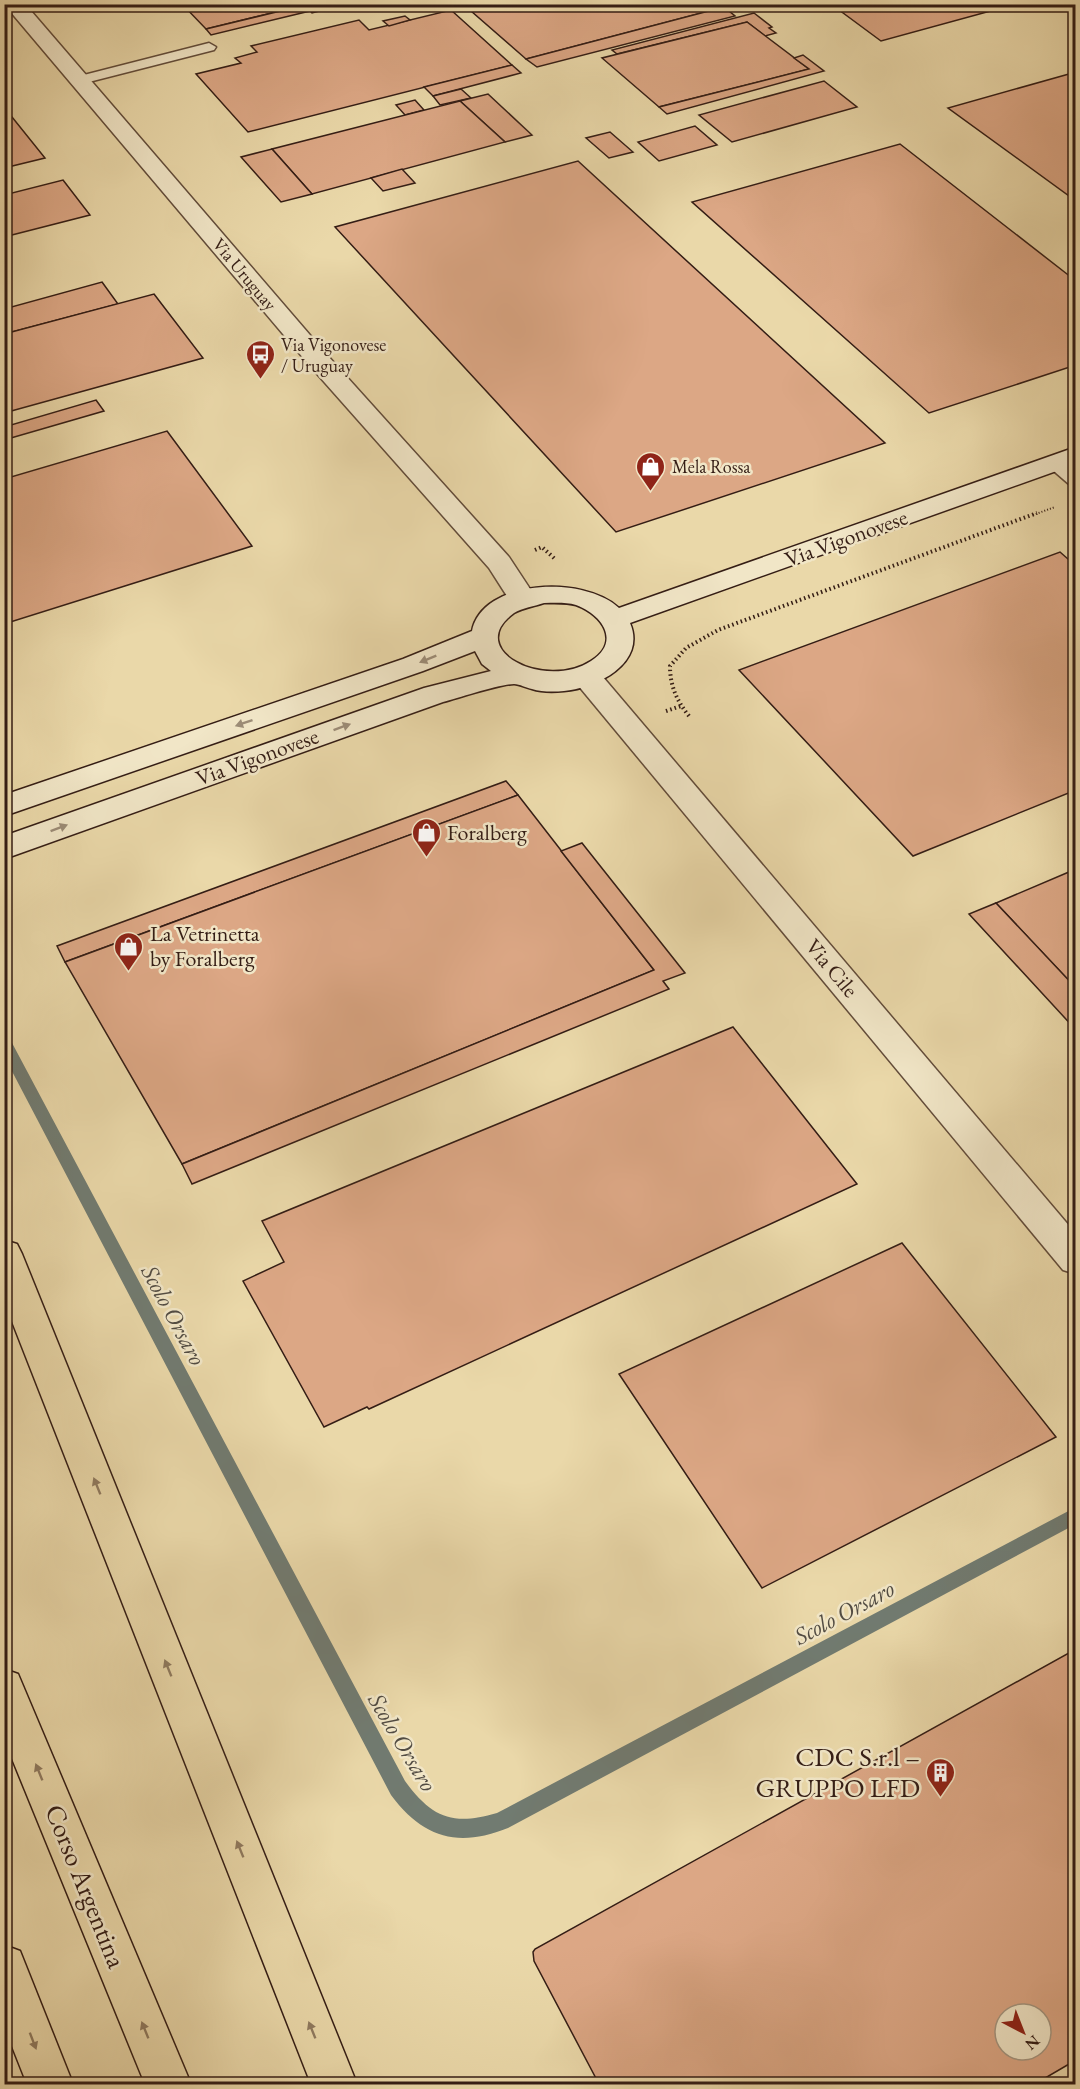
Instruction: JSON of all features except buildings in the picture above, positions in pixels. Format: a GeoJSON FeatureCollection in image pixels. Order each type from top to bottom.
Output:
{"type":"FeatureCollection","features":[{"type":"Feature","properties":{"kind":"highway"},"geometry":{"type":"LineString","coordinates":[[4,1254],[334,2085]]}},
{"type":"Feature","properties":{"kind":"highway","name":"Corso Argentina"},"geometry":{"type":"LineString","coordinates":[[4,1688],[168,2085]]}},
{"type":"Feature","properties":{"kind":"highway"},"geometry":{"type":"LineString","coordinates":[[4,1967],[50,2085]]}},
{"type":"Feature","properties":{"kind":"street","name":"Via Uruguay"},"geometry":{"type":"LineString","coordinates":[[14,4],[319,361],[499,563],[522,598]]}},
{"type":"Feature","properties":{"kind":"street","name":"Via Vigonovese"},"geometry":{"type":"LineString","coordinates":[[4,806],[413,665],[483,637],[489,656],[513,675],[549,682],[587,677],[604,668],[616,656],[622,643],[621,629],[615,619],[1065,459]]}},
{"type":"Feature","properties":{"kind":"street"},"geometry":{"type":"LineString","coordinates":[[483,637],[486,625],[506,604],[542,594],[584,598],[600,606],[615,619]]}},
{"type":"Feature","properties":{"kind":"street","name":"Via Vigonovese"},"geometry":{"type":"LineString","coordinates":[[4,848],[434,695],[513,675]]}},
{"type":"Feature","properties":{"kind":"street","name":"Via Cile"},"geometry":{"type":"LineString","coordinates":[[587,677],[1076,1260]]}},
{"type":"Feature","properties":{"kind":"lane"},"geometry":{"type":"LineString","coordinates":[[81,80],[209,46]]}},
{"type":"Feature","properties":{"kind":"lane"},"geometry":{"type":"LineString","coordinates":[[1065,459],[1076,481]]}},
{"type":"Feature","properties":{"kind":"path"},"geometry":{"type":"LineString","coordinates":[[689,716],[681,706],[670,683],[670,666],[686,648],[710,634],[1061,505]]}},
{"type":"Feature","properties":{"kind":"waterway","name":"Scolo Orsaro"},"geometry":{"type":"LineString","coordinates":[[4,1041],[398,1788],[408,1802],[430,1821],[455,1829],[469,1829],[501,1821],[1076,1515]]}},
{"type":"Feature","properties":{"kind":"place","name":"Via Vigonovese / Uruguay"},"geometry":{"type":"Point","coordinates":[260,380]}},
{"type":"Feature","properties":{"kind":"place","name":"Mela Rossa"},"geometry":{"type":"Point","coordinates":[651,492]}},
{"type":"Feature","properties":{"kind":"place","name":"Foralberg"},"geometry":{"type":"Point","coordinates":[426,858]}},
{"type":"Feature","properties":{"kind":"place","name":"La Vetrinetta by Foralberg"},"geometry":{"type":"Point","coordinates":[129,972]}},
{"type":"Feature","properties":{"kind":"place","name":"CDC S.r.l – GRUPPO LFD"},"geometry":{"type":"Point","coordinates":[941,1798]}}]}
